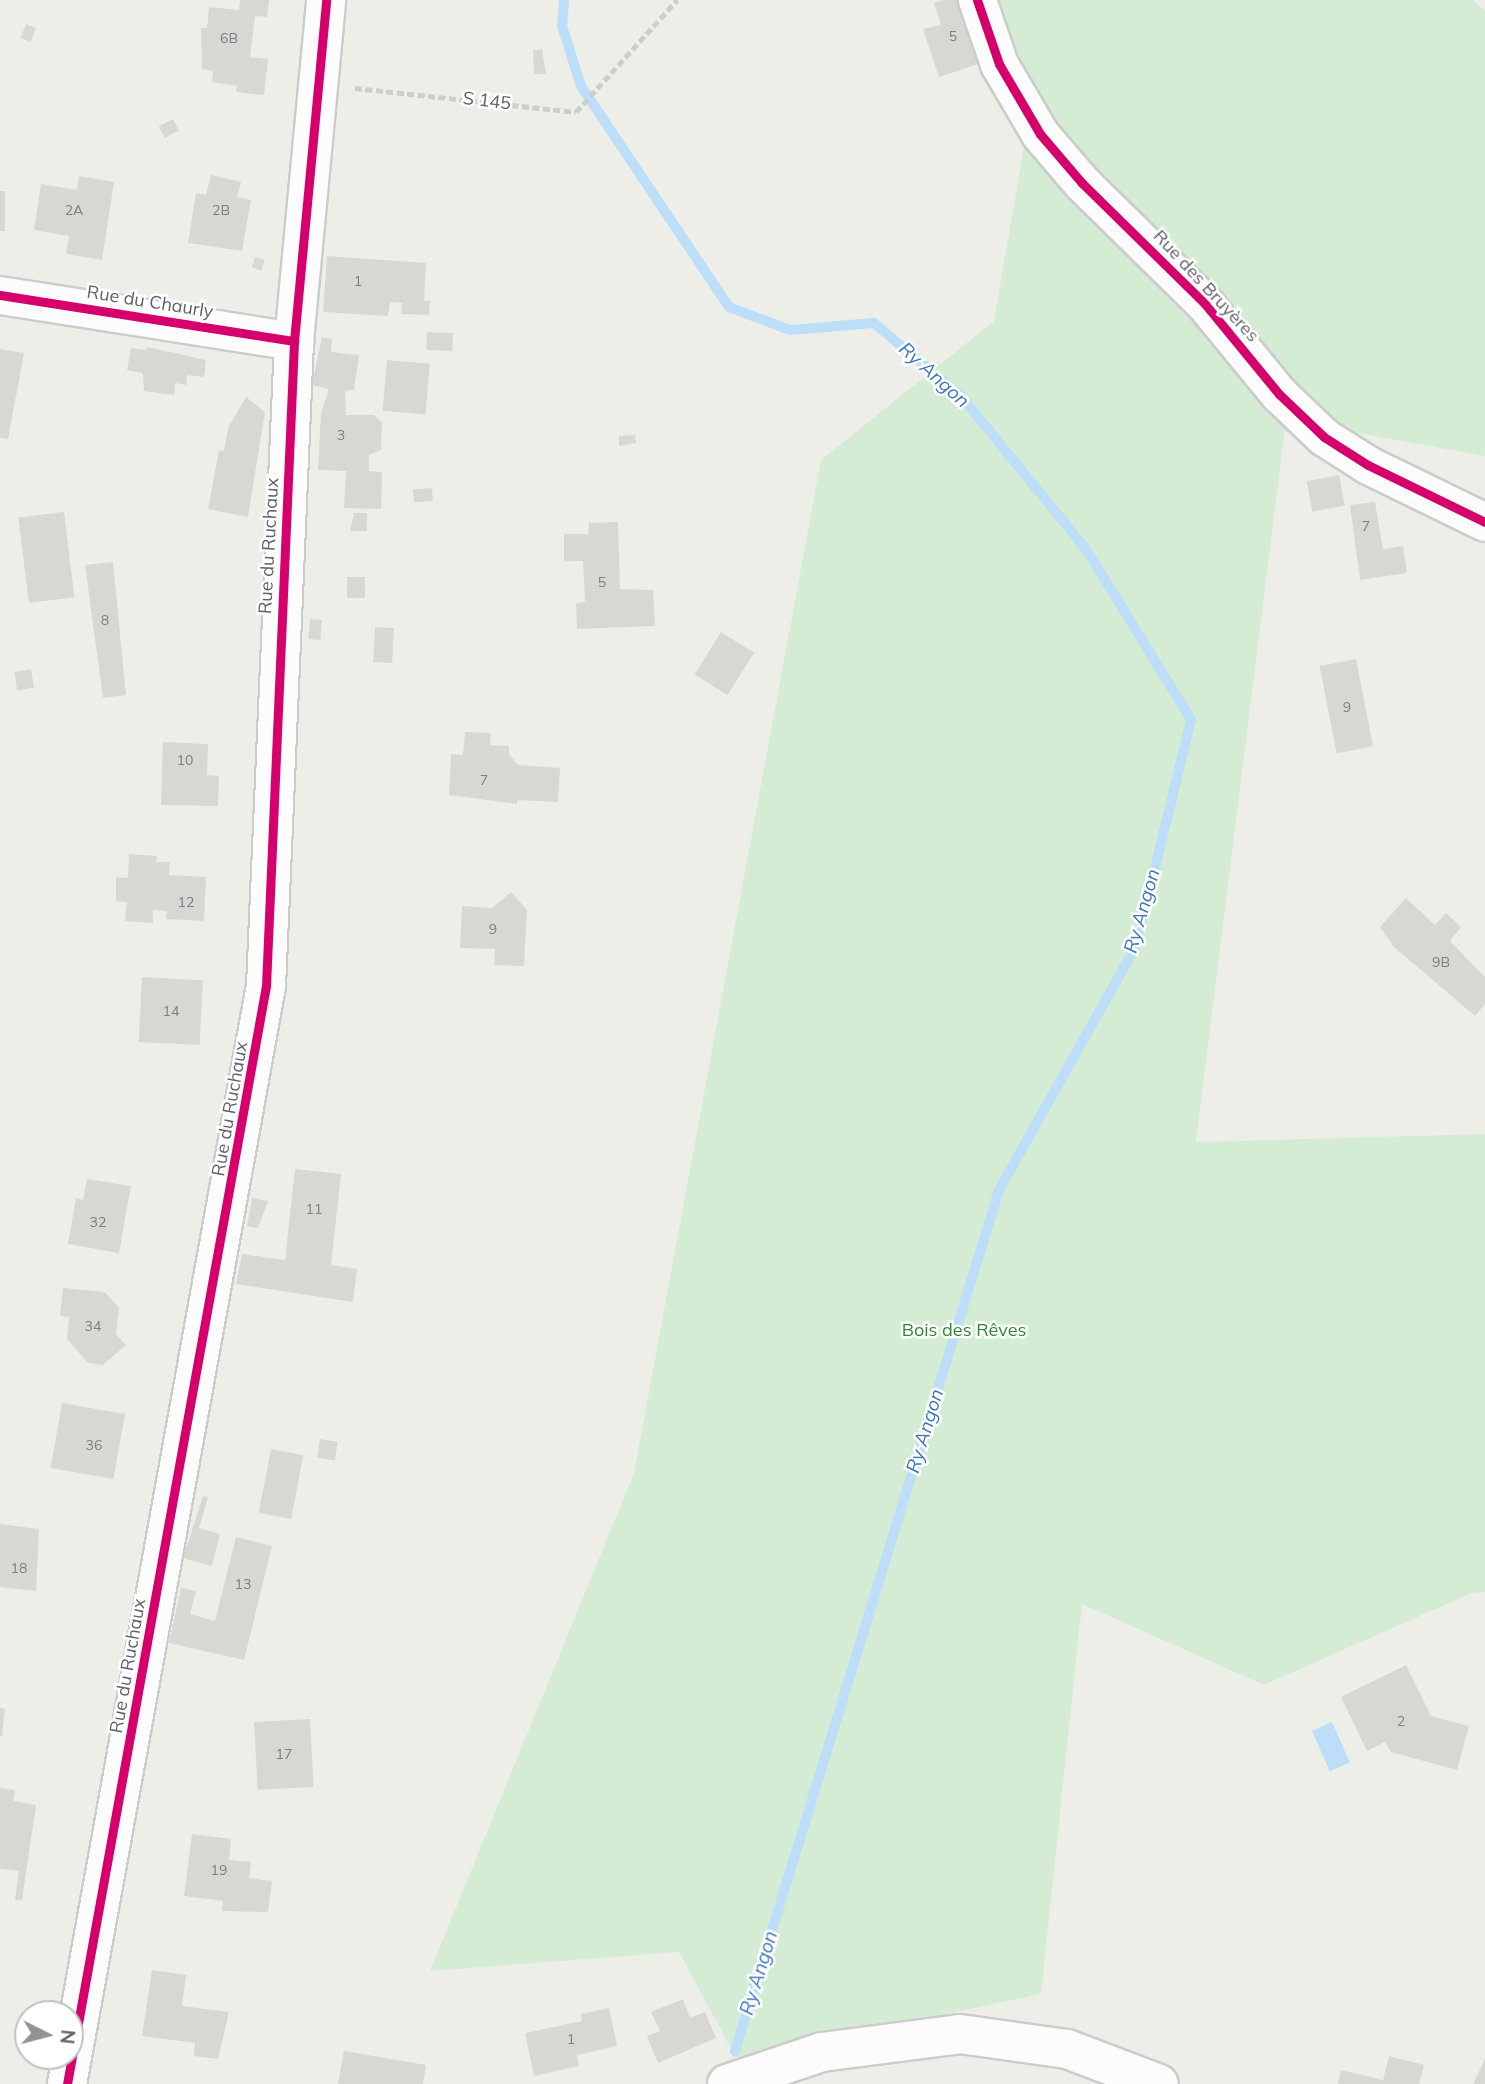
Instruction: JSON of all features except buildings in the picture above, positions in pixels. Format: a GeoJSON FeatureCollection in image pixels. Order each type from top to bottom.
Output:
{"type":"FeatureCollection","features":[{"type":"Feature","properties":{"kind":"street","name":"Rue du Ruchaux"},"geometry":{"type":"LineString","coordinates":[[67,2084],[266,986],[294,341],[326,0]]}},
{"type":"Feature","properties":{"kind":"street","name":"Rue des Bruyères"},"geometry":{"type":"LineString","coordinates":[[977,0],[999,64],[1040,134],[1082,183],[1205,304],[1279,394],[1324,437],[1368,465],[1485,522]]}},
{"type":"Feature","properties":{"kind":"street","name":"Rue du Chaurly"},"geometry":{"type":"LineString","coordinates":[[0,295],[294,341]]}},
{"type":"Feature","properties":{"kind":"street"},"geometry":{"type":"LineString","coordinates":[[744,2078],[871,2042],[960,2034],[1068,2049],[1159,2084]]}},
{"type":"Feature","properties":{"kind":"green space","name":"Bois des Rêves"},"geometry":{"type":"Polygon","coordinates":[[[993,0],[1473,0],[1485,11],[1485,456],[1286,420],[1196,1142],[1485,1134],[1485,1592],[1472,1593],[1264,1685],[1082,1604],[1041,1994],[736,2058],[679,1952],[430,1971],[634,1473],[821,460],[994,321],[1027,129],[993,0]]]}},
{"type":"Feature","properties":{"kind":"water"},"geometry":{"type":"Polygon","coordinates":[[[1332,1722],[1350,1762],[1330,1771],[1312,1731],[1332,1722]]]}},
{"type":"Feature","properties":{"kind":"waterway","name":"Ry Angon"},"geometry":{"type":"LineString","coordinates":[[564,0],[562,26],[581,86],[729,307],[790,330],[874,323],[961,396],[1086,549],[1191,720],[1136,946],[999,1190],[735,2051]]}},
{"type":"Feature","properties":{"kind":"cycle path"},"geometry":{"type":"LineString","coordinates":[[67,2084],[266,986],[294,341],[326,0]]}},
{"type":"Feature","properties":{"kind":"cycle path"},"geometry":{"type":"LineString","coordinates":[[977,0],[999,64],[1040,134],[1082,183],[1205,304],[1279,394],[1324,437],[1368,465],[1485,522]]}},
{"type":"Feature","properties":{"kind":"cycle path"},"geometry":{"type":"LineString","coordinates":[[0,295],[294,341]]}}]}
